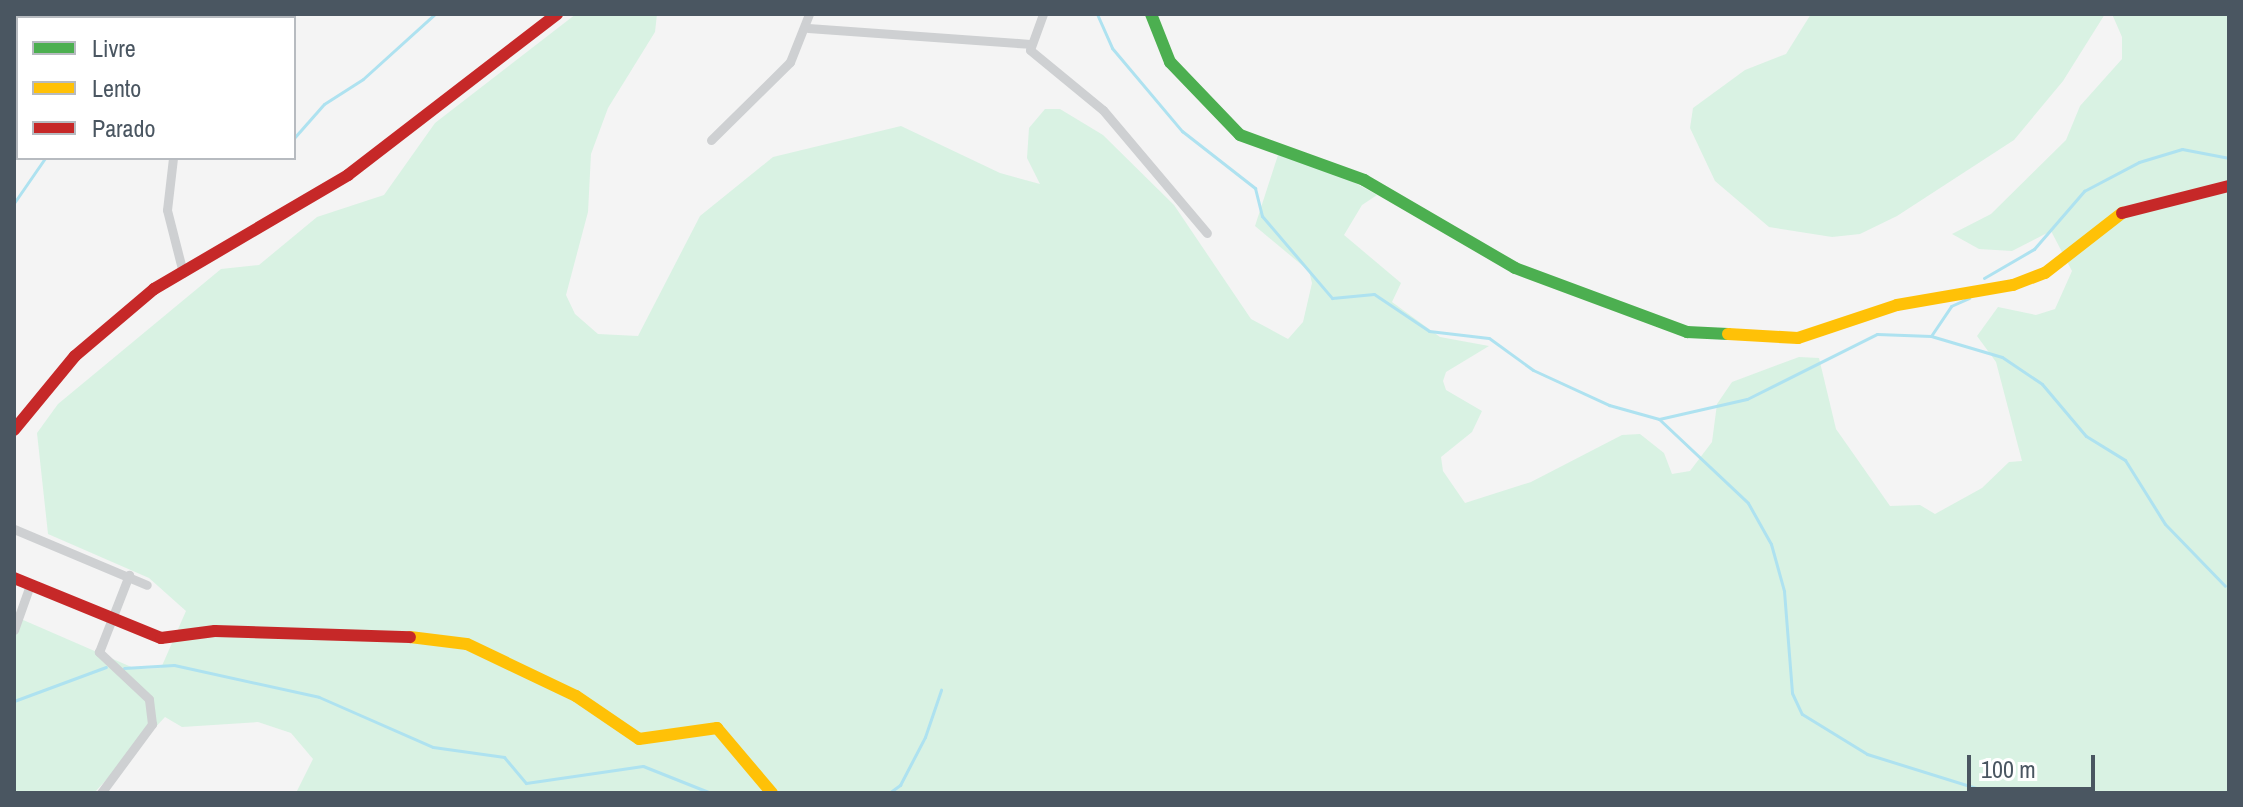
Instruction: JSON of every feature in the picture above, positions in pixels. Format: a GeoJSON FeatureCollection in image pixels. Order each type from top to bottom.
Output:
{"type":"FeatureCollection","features":[{"type":"Feature","properties":{"kind":"street"},"geometry":{"type":"LineString","coordinates":[[14,430],[110,323],[183,273],[348,175],[557,14]]}},
{"type":"Feature","properties":{"kind":"street"},"geometry":{"type":"LineString","coordinates":[[711,140],[790,62],[808,28],[809,14]]}},
{"type":"Feature","properties":{"kind":"street"},"geometry":{"type":"LineString","coordinates":[[1029,44],[1043,14]]}},
{"type":"Feature","properties":{"kind":"street"},"geometry":{"type":"LineString","coordinates":[[1151,14],[1170,62],[1248,140],[1364,180],[1515,268],[1660,326],[1714,337],[1798,338],[1897,305],[2013,285],[2045,273],[2119,214],[2229,186]]}},
{"type":"Feature","properties":{"kind":"street"},"geometry":{"type":"LineString","coordinates":[[808,28],[1029,44],[1103,110],[1207,233]]}},
{"type":"Feature","properties":{"kind":"street"},"geometry":{"type":"LineString","coordinates":[[173,160],[167,210],[183,273]]}},
{"type":"Feature","properties":{"kind":"street"},"geometry":{"type":"LineString","coordinates":[[14,529],[113,567],[147,585]]}},
{"type":"Feature","properties":{"kind":"street"},"geometry":{"type":"LineString","coordinates":[[101,793],[146,735],[153,711],[149,699],[99,652],[109,618],[129,575]]}},
{"type":"Feature","properties":{"kind":"street"},"geometry":{"type":"LineString","coordinates":[[14,578],[109,618],[171,639],[215,631],[370,633],[467,644],[576,696],[639,739],[717,728],[772,793]]}},
{"type":"Feature","properties":{"kind":"street"},"geometry":{"type":"LineString","coordinates":[[14,630],[30,585]]}},
{"type":"Feature","properties":{"kind":"green space"},"geometry":{"type":"Polygon","coordinates":[[[576,14],[657,14],[655,32],[608,108],[591,154],[588,212],[566,295],[575,314],[598,334],[638,336],[700,216],[773,157],[901,126],[1000,173],[1040,184],[1027,158],[1029,128],[1045,109],[1060,109],[1103,135],[1174,205],[1251,319],[1288,339],[1303,322],[1312,283],[1309,271],[1255,226],[1278,155],[1339,174],[1377,195],[1362,205],[1344,235],[1401,283],[1392,302],[1440,337],[1489,346],[1446,372],[1443,381],[1446,390],[1482,411],[1472,432],[1441,457],[1443,471],[1465,503],[1531,482],[1622,435],[1640,434],[1664,453],[1672,474],[1690,471],[1712,442],[1717,404],[1732,382],[1799,357],[1819,358],[1836,429],[1890,506],[1920,505],[1935,514],[1982,488],[2009,462],[2022,461],[1996,362],[1977,336],[1998,307],[2036,315],[2055,309],[2072,271],[2051,231],[2012,251],[1979,249],[1952,234],[1991,214],[2066,140],[2080,106],[2122,59],[2122,37],[2112,14],[2229,14],[2229,793],[296,793],[313,759],[291,733],[258,722],[182,727],[165,717],[94,793],[14,793],[14,616],[136,669],[161,668],[186,611],[149,578],[48,534],[37,433],[58,404],[221,269],[259,265],[317,217],[384,195],[435,123],[576,14]]]}},
{"type":"Feature","properties":{"kind":"green space"},"geometry":{"type":"Polygon","coordinates":[[[1811,14],[2105,14],[2063,81],[2014,140],[1897,216],[1860,234],[1832,237],[1769,227],[1715,181],[1690,128],[1693,108],[1745,70],[1786,54],[1811,14]]]}},
{"type":"Feature","properties":{"kind":"waterway"},"geometry":{"type":"LineString","coordinates":[[296,136],[324,104],[363,79],[435,14]]}},
{"type":"Feature","properties":{"kind":"waterway"},"geometry":{"type":"LineString","coordinates":[[1097,14],[1112,48],[1182,131],[1255,188],[1262,216],[1332,298],[1374,294],[1429,331],[1489,338],[1533,370],[1609,405],[1659,419],[1747,399],[1877,334],[1931,336],[2002,357],[2042,384],[2086,436],[2125,460],[2165,524],[2225,586]]}},
{"type":"Feature","properties":{"kind":"waterway"},"geometry":{"type":"LineString","coordinates":[[1984,278],[2034,249],[2084,191],[2139,162],[2182,149],[2229,158]]}},
{"type":"Feature","properties":{"kind":"waterway"},"geometry":{"type":"LineString","coordinates":[[14,203],[44,160]]}},
{"type":"Feature","properties":{"kind":"waterway"},"geometry":{"type":"LineString","coordinates":[[1931,336],[1951,306],[1969,298]]}},
{"type":"Feature","properties":{"kind":"waterway"},"geometry":{"type":"LineString","coordinates":[[1659,419],[1748,503],[1771,544],[1784,591],[1792,693],[1802,714],[1867,754],[1992,793]]}},
{"type":"Feature","properties":{"kind":"waterway"},"geometry":{"type":"LineString","coordinates":[[124,668],[174,665],[319,697],[433,747],[504,757],[526,783],[643,766],[711,793]]}},
{"type":"Feature","properties":{"kind":"waterway"},"geometry":{"type":"LineString","coordinates":[[14,701],[106,667]]}},
{"type":"Feature","properties":{"kind":"waterway"},"geometry":{"type":"LineString","coordinates":[[889,793],[900,785],[925,737],[941,690]]}},
{"type":"Feature","properties":{"kind":"traffic: fast"},"geometry":{"type":"LineString","coordinates":[[1151,14],[1170,62],[1240,135],[1364,180],[1515,268],[1687,332],[1728,334]]}},
{"type":"Feature","properties":{"kind":"traffic: slow"},"geometry":{"type":"LineString","coordinates":[[1728,334],[1798,338],[1897,305],[2013,285],[2045,273],[2122,213]]}},
{"type":"Feature","properties":{"kind":"traffic: slow"},"geometry":{"type":"LineString","coordinates":[[410,637],[467,644],[576,696],[639,739],[717,728],[772,793]]}},
{"type":"Feature","properties":{"kind":"traffic: jam"},"geometry":{"type":"LineString","coordinates":[[14,430],[75,356],[154,289],[348,175],[557,14]]}},
{"type":"Feature","properties":{"kind":"traffic: jam"},"geometry":{"type":"LineString","coordinates":[[2122,213],[2229,186]]}},
{"type":"Feature","properties":{"kind":"traffic: jam"},"geometry":{"type":"LineString","coordinates":[[14,578],[161,638],[215,631],[410,637]]}}]}
